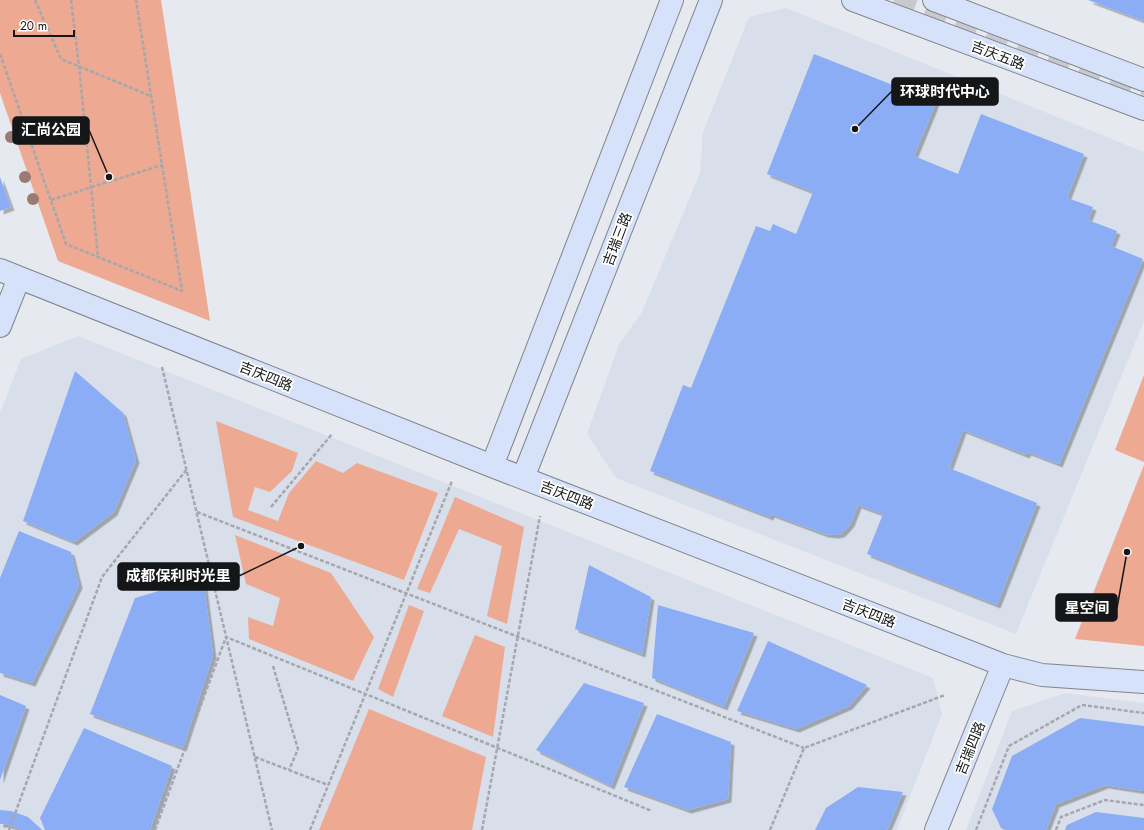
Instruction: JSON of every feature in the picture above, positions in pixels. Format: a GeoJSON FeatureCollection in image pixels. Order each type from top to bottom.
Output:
{"type":"FeatureCollection","features":[{"type":"Feature","properties":{"kind":"street"},"geometry":{"type":"LineString","coordinates":[[492,466],[672,0]]}},
{"type":"Feature","properties":{"kind":"street","name":"吉瑞三路"},"geometry":{"type":"LineString","coordinates":[[524,478],[711,0]]}},
{"type":"Feature","properties":{"kind":"street","name":"吉庆五路"},"geometry":{"type":"LineString","coordinates":[[852,0],[1144,109]]}},
{"type":"Feature","properties":{"kind":"street","name":"吉庆五路"},"geometry":{"type":"LineString","coordinates":[[934,0],[1144,80]]}},
{"type":"Feature","properties":{"kind":"street"},"geometry":{"type":"LineString","coordinates":[[0,326],[10,274]]}},
{"type":"Feature","properties":{"kind":"street","name":"吉庆四路"},"geometry":{"type":"LineString","coordinates":[[10,274],[492,466],[1003,665],[1042,674],[1144,682]]}},
{"type":"Feature","properties":{"kind":"street","name":"吉瑞四路"},"geometry":{"type":"LineString","coordinates":[[936,830],[1003,665]]}},
{"type":"Feature","properties":{"kind":"path"},"geometry":{"type":"LineString","coordinates":[[35,0],[61,59],[151,96]]}},
{"type":"Feature","properties":{"kind":"path"},"geometry":{"type":"LineString","coordinates":[[71,0],[98,257]]}},
{"type":"Feature","properties":{"kind":"path"},"geometry":{"type":"LineString","coordinates":[[0,54],[66,244],[182,291],[136,0]]}},
{"type":"Feature","properties":{"kind":"path"},"geometry":{"type":"LineString","coordinates":[[51,200],[162,165]]}},
{"type":"Feature","properties":{"kind":"path"},"geometry":{"type":"LineString","coordinates":[[162,367],[272,830]]}},
{"type":"Feature","properties":{"kind":"path"},"geometry":{"type":"LineString","coordinates":[[271,507],[332,434]]}},
{"type":"Feature","properties":{"kind":"path"},"geometry":{"type":"LineString","coordinates":[[9,830],[102,577],[187,469]]}},
{"type":"Feature","properties":{"kind":"path"},"geometry":{"type":"LineString","coordinates":[[310,830],[452,482]]}},
{"type":"Feature","properties":{"kind":"path"},"geometry":{"type":"LineString","coordinates":[[197,512],[804,748],[945,696]]}},
{"type":"Feature","properties":{"kind":"path"},"geometry":{"type":"LineString","coordinates":[[482,830],[540,516]]}},
{"type":"Feature","properties":{"kind":"path"},"geometry":{"type":"LineString","coordinates":[[226,637],[652,810]]}},
{"type":"Feature","properties":{"kind":"path"},"geometry":{"type":"LineString","coordinates":[[156,830],[226,637]]}},
{"type":"Feature","properties":{"kind":"path"},"geometry":{"type":"LineString","coordinates":[[273,666],[298,749],[289,770]]}},
{"type":"Feature","properties":{"kind":"path"},"geometry":{"type":"LineString","coordinates":[[976,830],[1009,746],[1082,705],[1144,714]]}},
{"type":"Feature","properties":{"kind":"path"},"geometry":{"type":"LineString","coordinates":[[770,830],[804,748]]}},
{"type":"Feature","properties":{"kind":"path"},"geometry":{"type":"LineString","coordinates":[[254,757],[328,785]]}},
{"type":"Feature","properties":{"kind":"path"},"geometry":{"type":"LineString","coordinates":[[1056,830],[1061,816],[1105,800],[1144,805]]}},
{"type":"Feature","properties":{"kind":"shaded area"},"geometry":{"type":"Polygon","coordinates":[[[0,0],[161,0],[210,321],[58,261],[0,93],[0,0]]]}},
{"type":"Feature","properties":{"kind":"shaded area"},"geometry":{"type":"Polygon","coordinates":[[[786,8],[1144,152],[1144,321],[1016,634],[616,478],[587,434],[619,344],[642,312],[700,173],[703,132],[749,17],[786,8]]]}},
{"type":"Feature","properties":{"kind":"shaded area"},"geometry":{"type":"Polygon","coordinates":[[[78,336],[933,678],[942,714],[897,830],[0,830],[0,413],[21,359],[78,336]]]}},
{"type":"Feature","properties":{"kind":"shaded area"},"geometry":{"type":"Polygon","coordinates":[[[1144,375],[1144,462],[1115,450],[1144,375]]]}},
{"type":"Feature","properties":{"kind":"shaded area"},"geometry":{"type":"Polygon","coordinates":[[[216,421],[298,453],[292,471],[270,492],[255,487],[248,510],[278,521],[289,493],[316,461],[343,473],[357,463],[438,493],[404,580],[233,517],[216,421]]]}},
{"type":"Feature","properties":{"kind":"shaded area"},"geometry":{"type":"Polygon","coordinates":[[[1144,465],[1144,646],[1075,639],[1144,465]]]}},
{"type":"Feature","properties":{"kind":"shaded area"},"geometry":{"type":"Polygon","coordinates":[[[455,497],[524,527],[507,624],[487,616],[502,546],[459,529],[430,593],[417,589],[455,497]]]}},
{"type":"Feature","properties":{"kind":"shaded area"},"geometry":{"type":"Polygon","coordinates":[[[235,535],[331,573],[374,637],[353,681],[249,639],[248,617],[273,626],[280,598],[246,584],[235,535]]]}},
{"type":"Feature","properties":{"kind":"shaded area"},"geometry":{"type":"Polygon","coordinates":[[[409,605],[424,611],[393,697],[378,689],[409,605]]]}},
{"type":"Feature","properties":{"kind":"shaded area"},"geometry":{"type":"Polygon","coordinates":[[[475,635],[505,647],[493,737],[442,716],[475,635]]]}},
{"type":"Feature","properties":{"kind":"shaded area"},"geometry":{"type":"Polygon","coordinates":[[[1065,693],[1144,703],[1144,830],[966,830],[1012,711],[1065,693]]]}},
{"type":"Feature","properties":{"kind":"shaded area"},"geometry":{"type":"Polygon","coordinates":[[[369,709],[486,757],[472,830],[319,830],[369,709]]]}},
{"type":"Feature","properties":{"kind":"building"},"geometry":{"type":"Polygon","coordinates":[[[1088,0],[1144,0],[1144,21],[1088,0]]]}},
{"type":"Feature","properties":{"kind":"building"},"geometry":{"type":"Polygon","coordinates":[[[814,54],[936,102],[914,156],[958,174],[981,114],[1084,154],[1067,198],[1093,207],[1088,220],[1117,231],[1111,246],[1143,259],[1059,464],[1028,452],[1026,455],[963,430],[949,468],[1037,503],[997,605],[867,554],[883,514],[858,505],[851,523],[841,534],[825,534],[771,514],[770,517],[650,471],[683,385],[691,388],[756,226],[770,231],[773,224],[796,234],[813,192],[767,174],[814,54]]]}},
{"type":"Feature","properties":{"kind":"building"},"geometry":{"type":"Polygon","coordinates":[[[0,177],[11,207],[0,211],[0,177]]]}},
{"type":"Feature","properties":{"kind":"building"},"geometry":{"type":"Polygon","coordinates":[[[75,371],[123,413],[136,460],[114,512],[74,542],[23,521],[75,371]]]}},
{"type":"Feature","properties":{"kind":"building"},"geometry":{"type":"Polygon","coordinates":[[[19,531],[71,552],[79,585],[32,683],[0,673],[0,578],[19,531]]]}},
{"type":"Feature","properties":{"kind":"building"},"geometry":{"type":"Polygon","coordinates":[[[589,565],[651,597],[642,654],[575,629],[589,565]]]}},
{"type":"Feature","properties":{"kind":"building"},"geometry":{"type":"Polygon","coordinates":[[[203,578],[213,655],[183,748],[90,714],[135,598],[203,578]]]}},
{"type":"Feature","properties":{"kind":"building"},"geometry":{"type":"Polygon","coordinates":[[[658,605],[754,633],[724,707],[652,678],[658,605]]]}},
{"type":"Feature","properties":{"kind":"building"},"geometry":{"type":"Polygon","coordinates":[[[768,641],[867,685],[849,706],[796,729],[737,711],[768,641]]]}},
{"type":"Feature","properties":{"kind":"building"},"geometry":{"type":"Polygon","coordinates":[[[584,683],[644,703],[611,786],[536,750],[584,683]]]}},
{"type":"Feature","properties":{"kind":"building"},"geometry":{"type":"Polygon","coordinates":[[[0,695],[26,706],[0,780],[0,695]]]}},
{"type":"Feature","properties":{"kind":"building"},"geometry":{"type":"Polygon","coordinates":[[[657,714],[731,742],[728,799],[688,810],[624,787],[657,714]]]}},
{"type":"Feature","properties":{"kind":"building"},"geometry":{"type":"Polygon","coordinates":[[[1080,718],[1144,726],[1144,791],[1105,785],[1056,804],[1046,830],[1006,830],[1001,828],[992,809],[1012,756],[1080,718]]]}},
{"type":"Feature","properties":{"kind":"building"},"geometry":{"type":"Polygon","coordinates":[[[84,728],[172,766],[150,830],[45,830],[40,818],[84,728]]]}},
{"type":"Feature","properties":{"kind":"building"},"geometry":{"type":"Polygon","coordinates":[[[858,787],[903,792],[887,830],[815,830],[826,808],[858,787]]]}},
{"type":"Feature","properties":{"kind":"building"},"geometry":{"type":"Polygon","coordinates":[[[0,810],[11,811],[28,817],[42,830],[20,830],[5,824],[0,824],[0,810]]]}},
{"type":"Feature","properties":{"kind":"building"},"geometry":{"type":"Polygon","coordinates":[[[1096,812],[1144,818],[1144,830],[1065,830],[1067,825],[1096,812]]]}},
{"type":"Feature","properties":{"kind":"tunnel"},"geometry":{"type":"LineString","coordinates":[[894,0],[1144,95]]}},
{"type":"Feature","properties":{"kind":"place","name":"环球时代中心"},"geometry":{"type":"Point","coordinates":[855,129]}},
{"type":"Feature","properties":{"kind":"place","name":"汇尚公园"},"geometry":{"type":"Point","coordinates":[109,177]}},
{"type":"Feature","properties":{"kind":"place","name":"成都保利时光里"},"geometry":{"type":"Point","coordinates":[301,546]}},
{"type":"Feature","properties":{"kind":"place","name":"星空间"},"geometry":{"type":"Point","coordinates":[1127,552]}}]}
